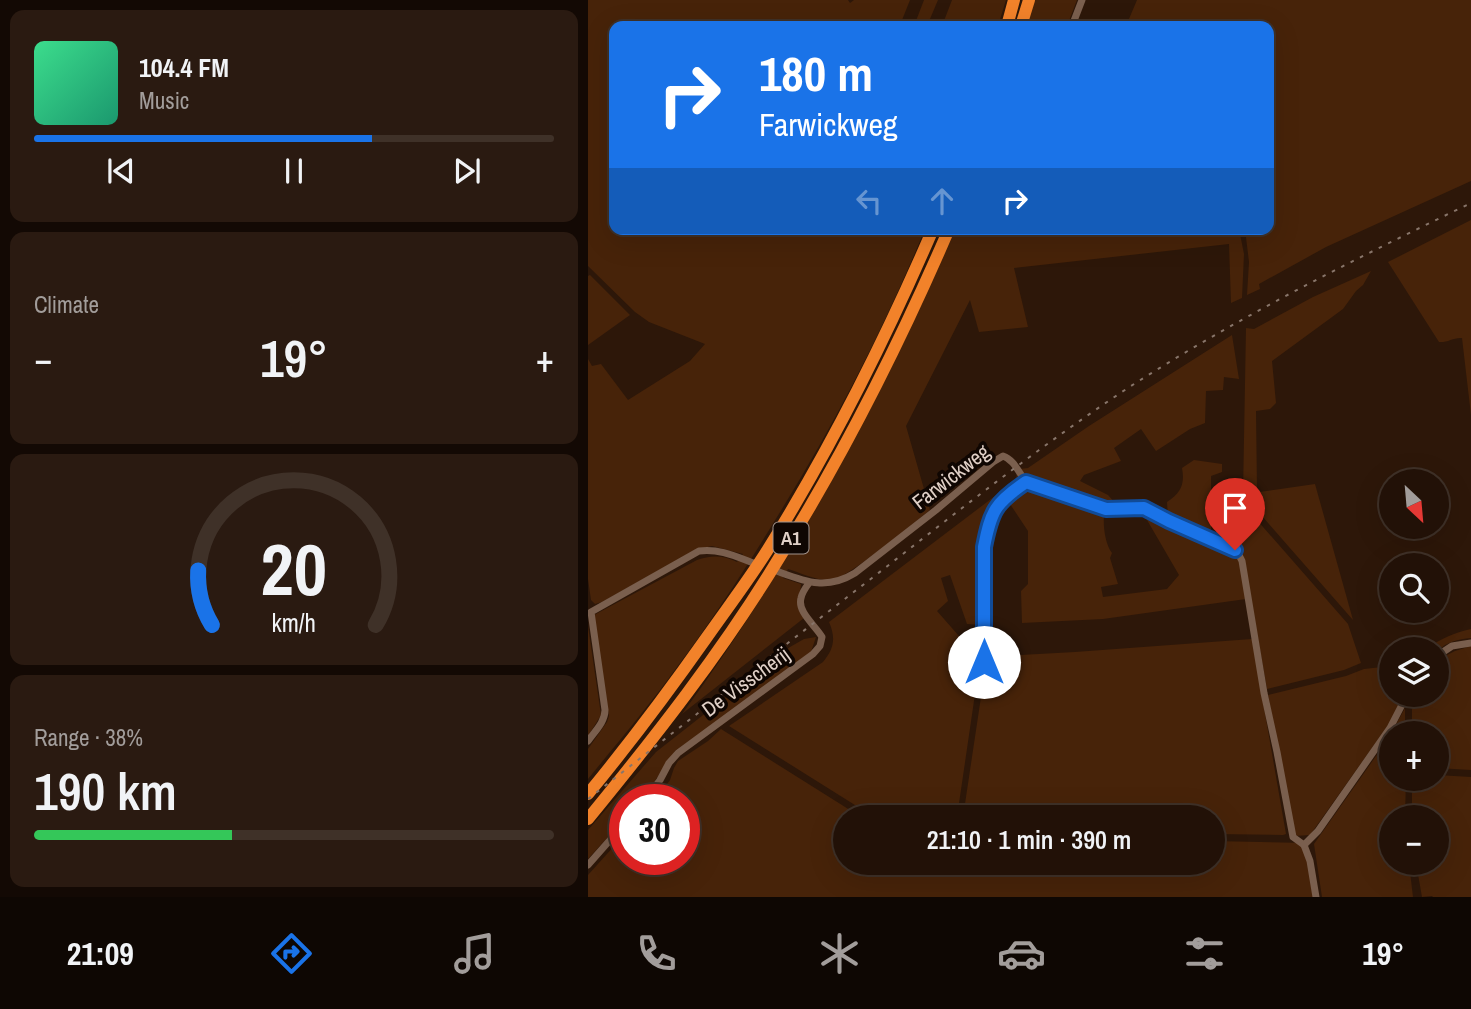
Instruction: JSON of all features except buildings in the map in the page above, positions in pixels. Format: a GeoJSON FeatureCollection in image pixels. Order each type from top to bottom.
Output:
{"type":"FeatureCollection","features":[{"type":"Feature","properties":{"kind":"highway"},"geometry":{"type":"LineString","coordinates":[[1008,21],[1014,0]]}},
{"type":"Feature","properties":{"kind":"highway"},"geometry":{"type":"LineString","coordinates":[[1023,21],[1029,0]]}},
{"type":"Feature","properties":{"kind":"highway","name":"A1"},"geometry":{"type":"LineString","coordinates":[[588,794],[666,694],[769,547],[843,419],[881,346],[930,235]]}},
{"type":"Feature","properties":{"kind":"highway","name":"A1"},"geometry":{"type":"LineString","coordinates":[[588,819],[686,694],[775,564],[857,424],[904,330],[946,235]]}},
{"type":"Feature","properties":{"kind":"street"},"geometry":{"type":"LineString","coordinates":[[1074,21],[1082,0]]}},
{"type":"Feature","properties":{"kind":"street","name":"Farwickweg"},"geometry":{"type":"LineString","coordinates":[[588,741],[602,723],[606,710],[591,611],[692,554],[709,550],[724,552],[809,583],[836,582],[855,572],[1000,457],[1006,456],[1010,459],[1026,482]]}},
{"type":"Feature","properties":{"kind":"street"},"geometry":{"type":"LineString","coordinates":[[984,662],[984,547],[988,529],[996,507],[1026,482],[1106,509],[1144,508],[1237,551],[1242,561],[1261,681],[1293,837],[1304,845],[1310,861],[1316,897]]}},
{"type":"Feature","properties":{"kind":"street","name":"De Visscherij"},"geometry":{"type":"LineString","coordinates":[[657,784],[678,753],[803,662],[820,646],[822,637],[800,603],[809,583]]}},
{"type":"Feature","properties":{"kind":"street"},"geometry":{"type":"LineString","coordinates":[[1449,648],[1471,643]]}},
{"type":"Feature","properties":{"kind":"street"},"geometry":{"type":"LineString","coordinates":[[1304,845],[1318,831],[1390,728],[1401,707]]}},
{"type":"Feature","properties":{"kind":"street"},"geometry":{"type":"LineString","coordinates":[[588,864],[609,841]]}},
{"type":"Feature","properties":{"kind":"shaded area"},"geometry":{"type":"Polygon","coordinates":[[[588,0],[848,0],[850,3],[854,0],[910,0],[902,21],[609,21],[609,235],[922,235],[857,376],[777,517],[690,649],[588,779],[588,749],[609,716],[594,615],[697,560],[717,557],[737,562],[743,554],[712,546],[695,550],[602,602],[595,604],[591,600],[588,579],[588,359],[592,366],[601,364],[628,400],[690,361],[705,344],[649,322],[635,312],[588,266],[588,0]]]}},
{"type":"Feature","properties":{"kind":"shaded area"},"geometry":{"type":"Polygon","coordinates":[[[924,0],[938,0],[929,21],[916,21],[924,0]]]}},
{"type":"Feature","properties":{"kind":"shaded area"},"geometry":{"type":"Polygon","coordinates":[[[952,0],[1006,0],[1000,21],[944,21],[952,0]]]}},
{"type":"Feature","properties":{"kind":"shaded area"},"geometry":{"type":"Polygon","coordinates":[[[1034,0],[1077,0],[1069,21],[1028,21],[1034,0]]]}},
{"type":"Feature","properties":{"kind":"shaded area"},"geometry":{"type":"Polygon","coordinates":[[[1137,0],[1471,0],[1471,181],[1326,247],[1259,284],[1260,289],[1247,295],[1249,262],[1246,235],[1274,235],[1274,21],[1128,21],[1137,0]]]}},
{"type":"Feature","properties":{"kind":"shaded area"},"geometry":{"type":"Polygon","coordinates":[[[1471,220],[1471,415],[1462,338],[1439,342],[1388,262],[1471,220]]]}},
{"type":"Feature","properties":{"kind":"shaded area"},"geometry":{"type":"Polygon","coordinates":[[[951,235],[1240,235],[1244,254],[1242,298],[1231,303],[1229,244],[1014,268],[1028,327],[979,332],[970,300],[906,426],[930,510],[880,550],[839,577],[831,580],[820,579],[788,569],[783,578],[801,584],[798,604],[804,618],[682,714],[786,558],[836,471],[873,403],[951,235]]]}},
{"type":"Feature","properties":{"kind":"shaded area"},"geometry":{"type":"Polygon","coordinates":[[[1371,271],[1343,309],[1272,361],[1276,403],[1270,409],[1256,411],[1257,490],[1259,492],[1315,484],[1353,620],[1255,508],[1250,512],[1348,624],[1361,663],[1344,670],[1267,689],[1242,549],[1246,328],[1254,329],[1313,297],[1371,271]]]}},
{"type":"Feature","properties":{"kind":"shaded area"},"geometry":{"type":"Polygon","coordinates":[[[588,276],[630,315],[588,345],[588,276]]]}},
{"type":"Feature","properties":{"kind":"shaded area"},"geometry":{"type":"Polygon","coordinates":[[[1232,335],[1239,379],[1224,377],[1223,390],[1206,391],[1205,423],[1190,429],[1156,451],[1141,429],[1114,448],[1121,461],[1084,475],[1080,481],[1108,495],[1122,511],[1031,482],[1020,469],[1028,468],[1232,335]]]}},
{"type":"Feature","properties":{"kind":"shaded area"},"geometry":{"type":"Polygon","coordinates":[[[1194,460],[1222,464],[1222,472],[1211,476],[1211,536],[1168,518],[1167,502],[1181,488],[1182,468],[1194,460]]]}},
{"type":"Feature","properties":{"kind":"shaded area"},"geometry":{"type":"Polygon","coordinates":[[[1017,471],[1021,480],[998,502],[981,544],[981,625],[967,624],[950,575],[941,578],[948,601],[937,611],[980,660],[959,805],[855,805],[729,726],[823,662],[833,643],[829,622],[1016,480],[1017,471]]]}},
{"type":"Feature","properties":{"kind":"shaded area"},"geometry":{"type":"Polygon","coordinates":[[[1025,485],[1104,515],[1105,535],[1112,553],[1110,558],[1118,584],[1101,587],[1103,597],[1167,589],[1179,575],[1147,520],[1161,522],[1238,554],[1246,599],[1103,619],[1022,623],[1021,591],[1028,584],[1028,531],[1006,498],[1025,485]]]}},
{"type":"Feature","properties":{"kind":"shaded area"},"geometry":{"type":"Polygon","coordinates":[[[588,626],[601,715],[588,736],[588,626]]]}},
{"type":"Feature","properties":{"kind":"shaded area"},"geometry":{"type":"Polygon","coordinates":[[[1471,629],[1471,638],[1449,644],[1449,637],[1446,637],[1471,629]]]}},
{"type":"Feature","properties":{"kind":"shaded area"},"geometry":{"type":"Polygon","coordinates":[[[816,637],[811,652],[675,751],[653,784],[628,784],[656,752],[790,647],[804,639],[816,637]]]}},
{"type":"Feature","properties":{"kind":"shaded area"},"geometry":{"type":"Polygon","coordinates":[[[1252,639],[1286,834],[1225,834],[1225,805],[965,805],[987,657],[1252,639]]]}},
{"type":"Feature","properties":{"kind":"shaded area"},"geometry":{"type":"Polygon","coordinates":[[[1471,646],[1471,770],[1449,769],[1449,721],[1412,721],[1412,707],[1449,707],[1449,654],[1471,646]]]}},
{"type":"Feature","properties":{"kind":"shaded area"},"geometry":{"type":"Polygon","coordinates":[[[1379,667],[1379,707],[1397,707],[1390,721],[1379,721],[1379,738],[1310,835],[1295,836],[1268,695],[1379,667]]]}},
{"type":"Feature","properties":{"kind":"shaded area"},"geometry":{"type":"Polygon","coordinates":[[[1405,708],[1405,721],[1398,721],[1405,708]]]}},
{"type":"Feature","properties":{"kind":"shaded area"},"geometry":{"type":"Polygon","coordinates":[[[721,729],[842,805],[833,805],[833,875],[1225,875],[1225,841],[1306,843],[1315,897],[588,897],[588,875],[609,852],[609,875],[700,875],[700,784],[667,784],[678,761],[721,729]]]}},
{"type":"Feature","properties":{"kind":"shaded area"},"geometry":{"type":"Polygon","coordinates":[[[1379,752],[1379,791],[1406,791],[1405,805],[1379,805],[1379,875],[1410,875],[1413,897],[1322,897],[1314,844],[1379,752]]]}},
{"type":"Feature","properties":{"kind":"shaded area"},"geometry":{"type":"Polygon","coordinates":[[[1449,776],[1471,777],[1471,897],[1422,897],[1418,875],[1449,875],[1449,805],[1412,805],[1412,791],[1449,791],[1449,776]]]}},
{"type":"Feature","properties":{"kind":"shaded area"},"geometry":{"type":"Polygon","coordinates":[[[609,806],[609,836],[588,859],[588,830],[609,806]]]}},
{"type":"Feature","properties":{"kind":"railway"},"geometry":{"type":"LineString","coordinates":[[588,799],[968,504],[1098,408],[1172,360],[1256,312],[1471,203]]}},
{"type":"Feature","properties":{"kind":"route"},"geometry":{"type":"LineString","coordinates":[[984,662],[984,547],[988,529],[996,507],[1026,482],[1096,507],[1118,510],[1144,508],[1235,550]]}}]}
